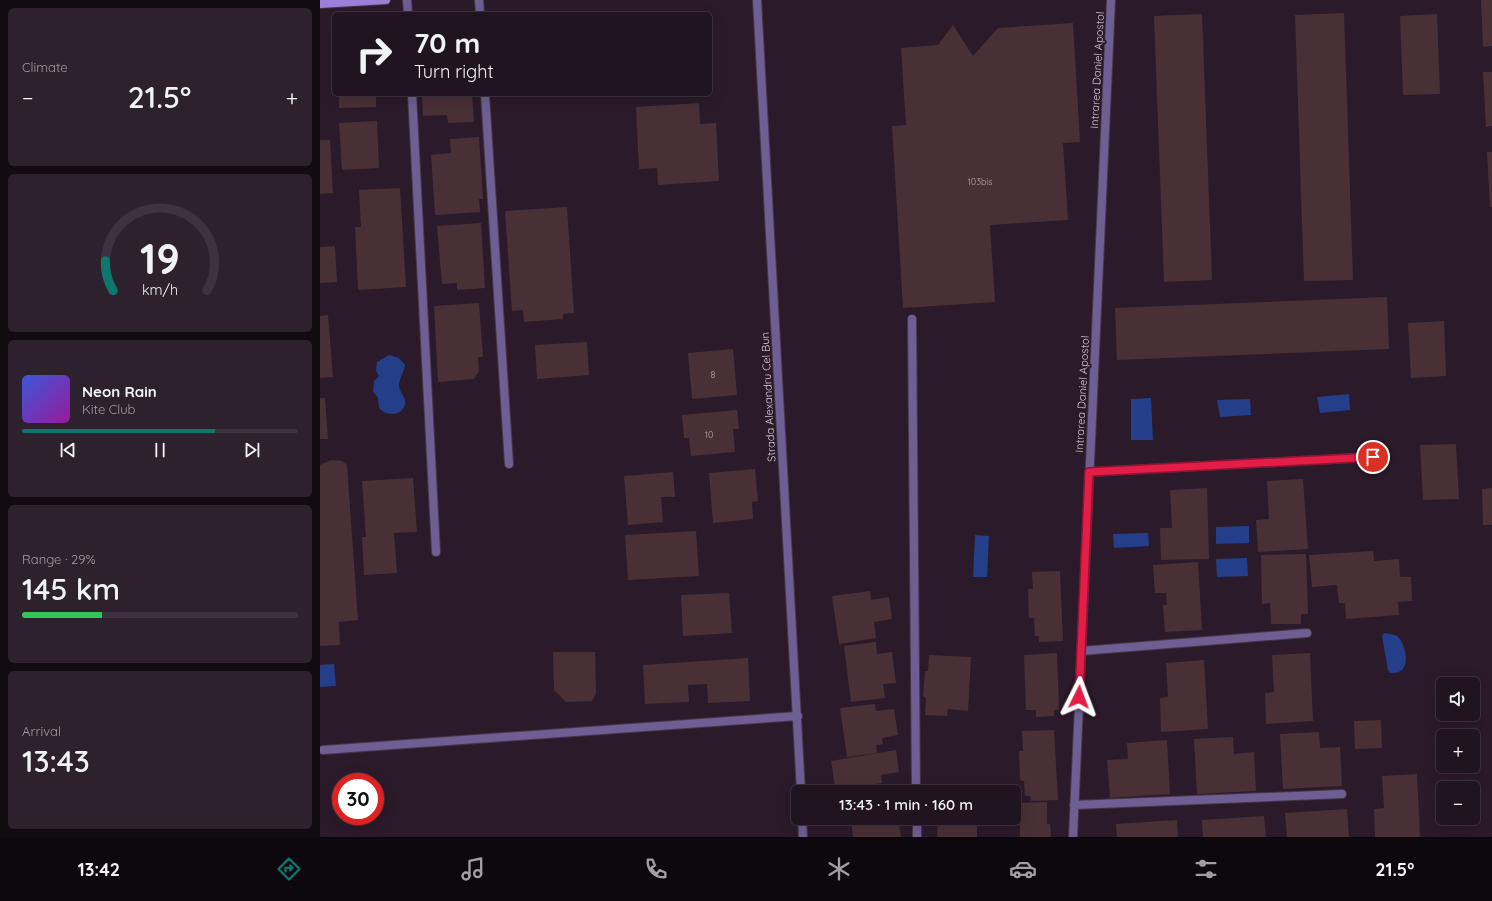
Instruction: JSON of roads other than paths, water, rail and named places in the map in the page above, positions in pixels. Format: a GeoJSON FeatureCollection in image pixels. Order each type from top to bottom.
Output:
{"type":"FeatureCollection","features":[{"type":"Feature","properties":{"kind":"street"},"geometry":{"type":"LineString","coordinates":[[320,4],[386,0]]}},
{"type":"Feature","properties":{"kind":"street"},"geometry":{"type":"LineString","coordinates":[[407,0],[408,12]]}},
{"type":"Feature","properties":{"kind":"street"},"geometry":{"type":"LineString","coordinates":[[479,0],[480,12]]}},
{"type":"Feature","properties":{"kind":"street","name":"Strada Alexandru Cel Bun"},"geometry":{"type":"LineString","coordinates":[[757,0],[801,785]]}},
{"type":"Feature","properties":{"kind":"street","name":"Intrarea Daniel Apostol"},"geometry":{"type":"LineString","coordinates":[[1074,835],[1074,805],[1111,0]]}},
{"type":"Feature","properties":{"kind":"street"},"geometry":{"type":"LineString","coordinates":[[412,96],[436,552]]}},
{"type":"Feature","properties":{"kind":"street"},"geometry":{"type":"LineString","coordinates":[[485,96],[509,464]]}},
{"type":"Feature","properties":{"kind":"street"},"geometry":{"type":"LineString","coordinates":[[912,319],[916,785]]}},
{"type":"Feature","properties":{"kind":"street"},"geometry":{"type":"LineString","coordinates":[[1089,472],[1373,457]]}},
{"type":"Feature","properties":{"kind":"street"},"geometry":{"type":"LineString","coordinates":[[1081,651],[1307,633]]}},
{"type":"Feature","properties":{"kind":"street"},"geometry":{"type":"LineString","coordinates":[[323,750],[798,716]]}},
{"type":"Feature","properties":{"kind":"street"},"geometry":{"type":"LineString","coordinates":[[1074,805],[1342,794]]}},
{"type":"Feature","properties":{"kind":"street"},"geometry":{"type":"LineString","coordinates":[[802,825],[803,837]]}},
{"type":"Feature","properties":{"kind":"street"},"geometry":{"type":"LineString","coordinates":[[917,825],[917,837]]}},
{"type":"Feature","properties":{"kind":"water"},"geometry":{"type":"Polygon","coordinates":[[[389,355],[399,358],[405,365],[399,387],[405,400],[405,405],[400,412],[393,414],[385,413],[379,408],[378,398],[373,391],[374,381],[379,376],[376,371],[377,362],[389,355]]]}},
{"type":"Feature","properties":{"kind":"water"},"geometry":{"type":"Polygon","coordinates":[[[1349,394],[1350,410],[1320,413],[1317,397],[1349,394]]]}},
{"type":"Feature","properties":{"kind":"water"},"geometry":{"type":"Polygon","coordinates":[[[1151,398],[1153,440],[1131,440],[1131,399],[1151,398]]]}},
{"type":"Feature","properties":{"kind":"water"},"geometry":{"type":"Polygon","coordinates":[[[1250,399],[1251,415],[1220,417],[1217,400],[1250,399]]]}},
{"type":"Feature","properties":{"kind":"water"},"geometry":{"type":"Polygon","coordinates":[[[1249,526],[1249,543],[1216,544],[1216,527],[1249,526]]]}},
{"type":"Feature","properties":{"kind":"water"},"geometry":{"type":"Polygon","coordinates":[[[1148,533],[1149,546],[1114,548],[1113,534],[1148,533]]]}},
{"type":"Feature","properties":{"kind":"water"},"geometry":{"type":"Polygon","coordinates":[[[975,535],[989,536],[987,577],[973,577],[975,535]]]}},
{"type":"Feature","properties":{"kind":"water"},"geometry":{"type":"Polygon","coordinates":[[[1247,558],[1248,576],[1217,577],[1216,559],[1247,558]]]}},
{"type":"Feature","properties":{"kind":"water"},"geometry":{"type":"Polygon","coordinates":[[[1384,633],[1397,636],[1403,644],[1406,657],[1405,663],[1403,669],[1398,672],[1390,673],[1388,670],[1382,636],[1384,633]]]}},
{"type":"Feature","properties":{"kind":"water"},"geometry":{"type":"Polygon","coordinates":[[[334,664],[336,686],[320,687],[320,665],[334,664]]]}}]}
